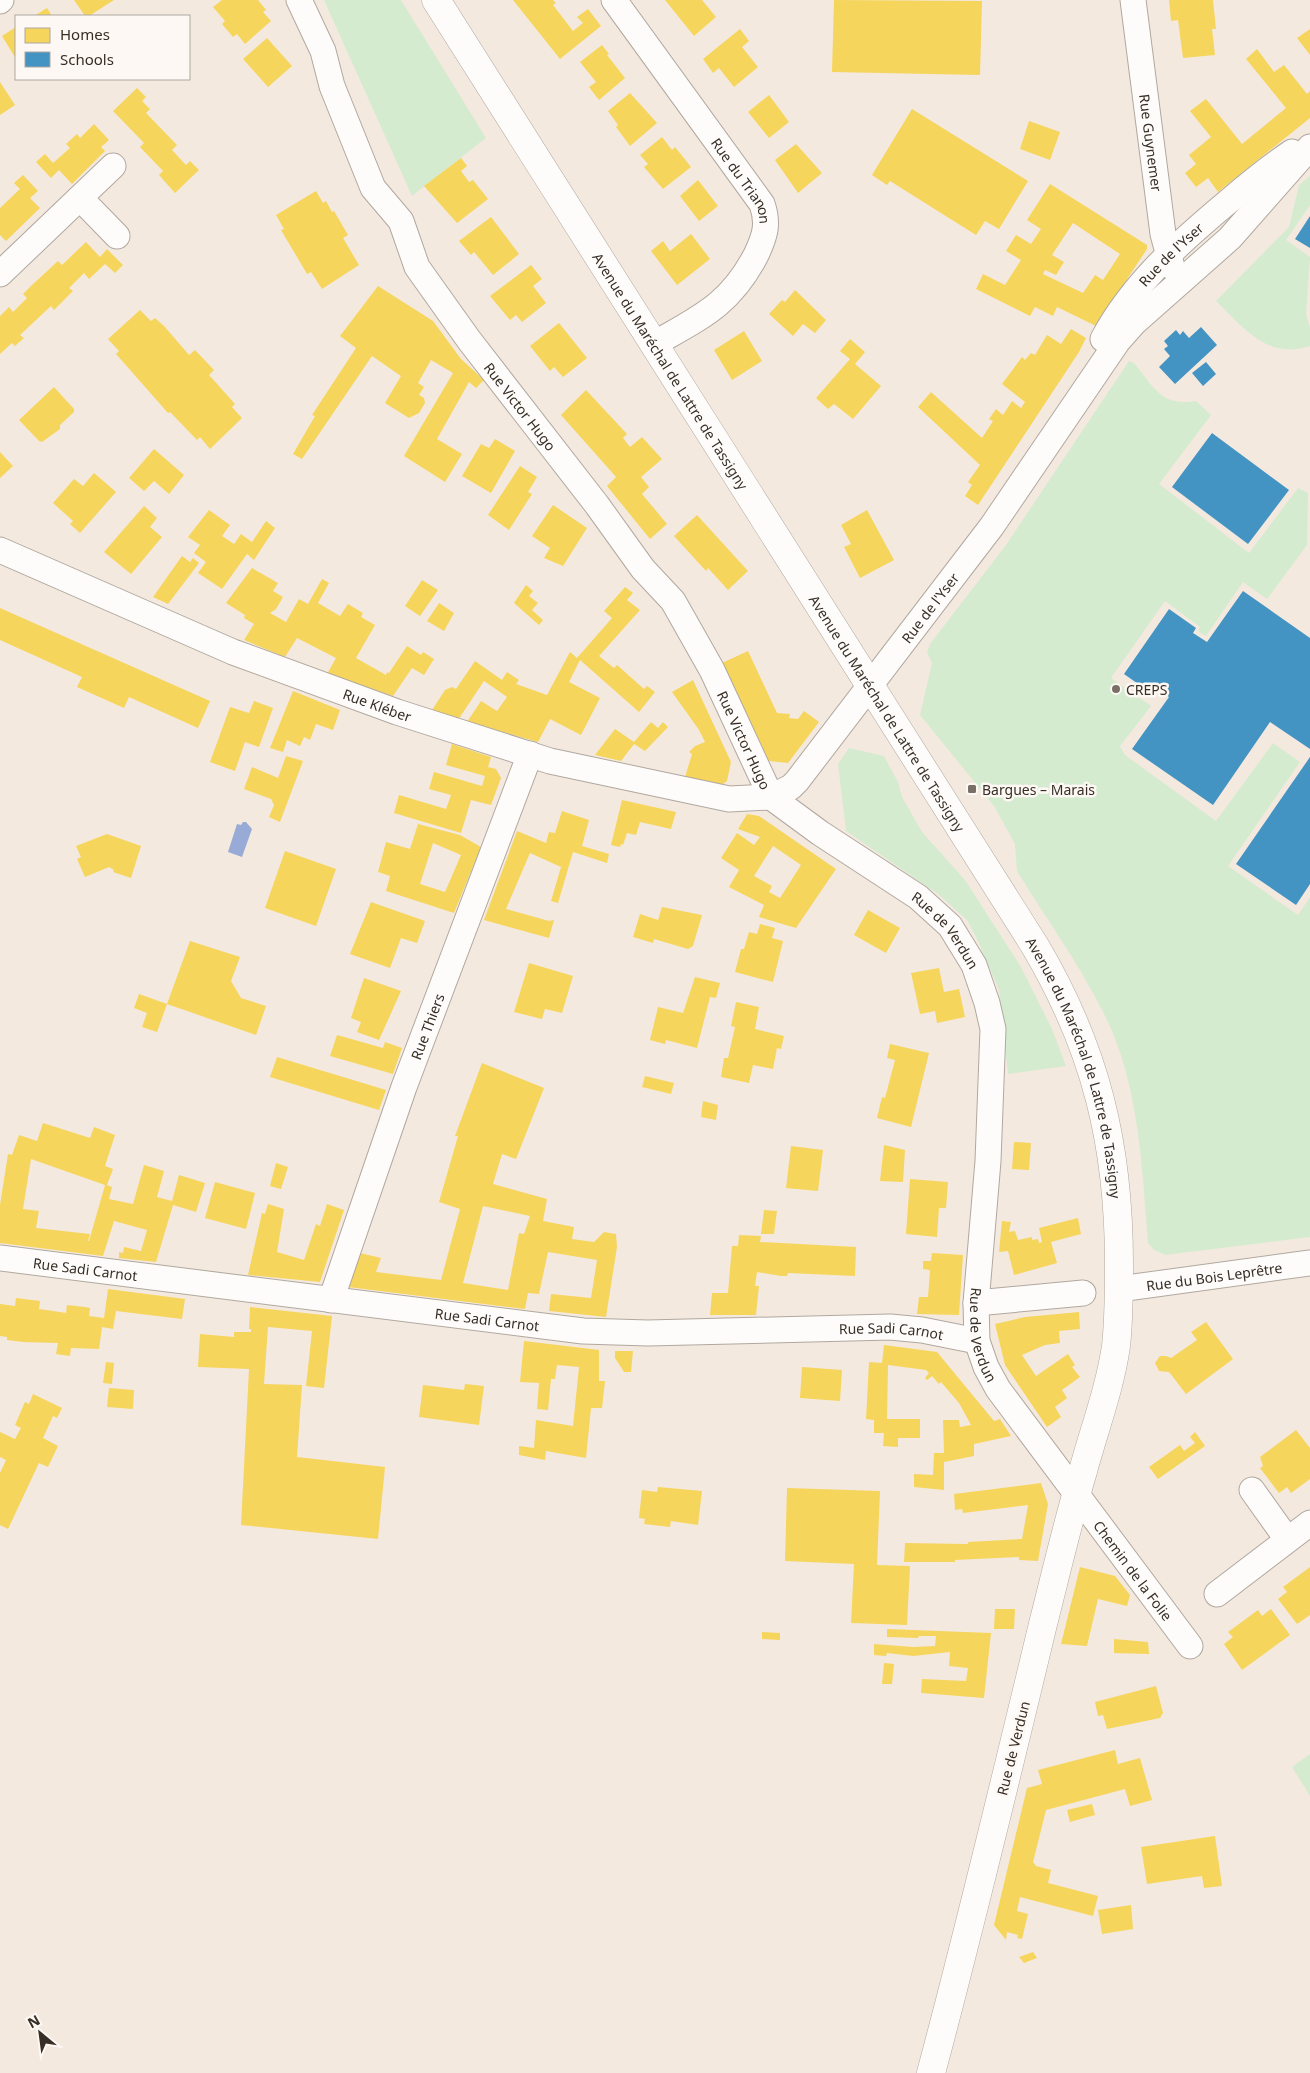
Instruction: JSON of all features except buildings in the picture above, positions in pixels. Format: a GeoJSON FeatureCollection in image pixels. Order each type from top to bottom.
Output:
{"type":"FeatureCollection","features":[{"type":"Feature","properties":{"kind":"main road","name":"Avenue du Maréchal de Lattre de Tassigny"},"geometry":{"type":"LineString","coordinates":[[436,0],[1035,946],[1069,1008],[1096,1083],[1112,1146],[1119,1230],[1119,1289],[1116,1347],[1108,1384],[1076,1494]]}},
{"type":"Feature","properties":{"kind":"main road","name":"Rue de Verdun"},"geometry":{"type":"LineString","coordinates":[[932,2073],[1076,1494]]}},
{"type":"Feature","properties":{"kind":"street","name":"Rue Victor Hugo"},"geometry":{"type":"LineString","coordinates":[[299,0],[323,52],[332,86],[373,188],[401,221],[417,267],[469,340],[597,505],[643,569],[673,601],[712,670],[771,797]]}},
{"type":"Feature","properties":{"kind":"street","name":"Rue du Trianon"},"geometry":{"type":"LineString","coordinates":[[614,0],[762,204],[767,217],[767,229],[762,242],[740,282],[730,295],[719,305],[654,344]]}},
{"type":"Feature","properties":{"kind":"street","name":"Rue Guynemer"},"geometry":{"type":"LineString","coordinates":[[1133,0],[1167,255],[1182,282]]}},
{"type":"Feature","properties":{"kind":"street","name":"Rue de l'Yser"},"geometry":{"type":"LineString","coordinates":[[1075,405],[1095,354],[1106,334],[1136,292],[1167,255],[1267,170],[1310,140]]}},
{"type":"Feature","properties":{"kind":"street","name":"Rue de l'Yser"},"geometry":{"type":"LineString","coordinates":[[771,797],[791,787],[797,781],[992,526],[1108,356],[1134,323],[1230,238],[1310,147]]}},
{"type":"Feature","properties":{"kind":"street"},"geometry":{"type":"LineString","coordinates":[[0,274],[113,166]]}},
{"type":"Feature","properties":{"kind":"street"},"geometry":{"type":"LineString","coordinates":[[80,198],[118,236]]}},
{"type":"Feature","properties":{"kind":"street","name":"Rue Kléber"},"geometry":{"type":"LineString","coordinates":[[0,550],[209,642],[390,709],[530,754],[568,765],[722,798],[745,800],[771,797]]}},
{"type":"Feature","properties":{"kind":"street","name":"Rue Thiers"},"geometry":{"type":"LineString","coordinates":[[331,1300],[407,1078],[530,754]]}},
{"type":"Feature","properties":{"kind":"street","name":"Rue de Verdun"},"geometry":{"type":"LineString","coordinates":[[771,797],[820,833],[918,897],[950,926],[974,965],[987,1003],[993,1029],[988,1161],[976,1303],[977,1341],[986,1367],[998,1389],[1076,1494]]}},
{"type":"Feature","properties":{"kind":"street","name":"Rue Sadi Carnot"},"geometry":{"type":"LineString","coordinates":[[0,1258],[609,1333],[890,1327],[922,1330],[977,1341]]}},
{"type":"Feature","properties":{"kind":"street","name":"Rue du Bois Leprêtre"},"geometry":{"type":"LineString","coordinates":[[1119,1289],[1310,1263]]}},
{"type":"Feature","properties":{"kind":"street"},"geometry":{"type":"LineString","coordinates":[[976,1303],[1083,1293]]}},
{"type":"Feature","properties":{"kind":"street"},"geometry":{"type":"LineString","coordinates":[[1252,1490],[1287,1539]]}},
{"type":"Feature","properties":{"kind":"street","name":"Chemin de la Folie"},"geometry":{"type":"LineString","coordinates":[[1076,1494],[1190,1646]]}},
{"type":"Feature","properties":{"kind":"street"},"geometry":{"type":"LineString","coordinates":[[1217,1594],[1310,1523]]}},
{"type":"Feature","properties":{"kind":"green space"},"geometry":{"type":"Polygon","coordinates":[[[324,0],[401,0],[486,138],[412,196],[324,0]]]}},
{"type":"Feature","properties":{"kind":"green space"},"geometry":{"type":"Polygon","coordinates":[[[1310,176],[1310,205],[1286,240],[1310,257],[1306,314],[1310,328],[1310,346],[1281,349],[1257,339],[1216,301],[1289,227],[1299,185],[1310,176]]]}},
{"type":"Feature","properties":{"kind":"green space","name":"CREPS"},"geometry":{"type":"Polygon","coordinates":[[[1129,361],[1134,363],[1153,387],[1166,398],[1184,402],[1196,401],[1211,415],[1159,484],[1249,553],[1298,488],[1308,493],[1307,545],[1267,599],[1243,582],[1206,636],[1198,631],[1200,627],[1165,601],[1111,678],[1151,706],[1120,746],[1125,755],[1216,821],[1273,743],[1300,762],[1228,866],[1298,915],[1310,897],[1310,1237],[1165,1255],[1154,1250],[1148,1243],[1137,1124],[1124,1065],[1102,1010],[1083,974],[1017,871],[1015,844],[994,806],[920,715],[932,663],[927,653],[930,644],[1006,545],[1129,361]]]}},
{"type":"Feature","properties":{"kind":"green space"},"geometry":{"type":"Polygon","coordinates":[[[849,748],[884,756],[898,782],[902,797],[922,832],[965,880],[1021,967],[1052,1029],[1066,1066],[1008,1074],[999,990],[967,920],[938,894],[846,831],[838,764],[849,748]]]}},
{"type":"Feature","properties":{"kind":"green space"},"geometry":{"type":"Polygon","coordinates":[[[1310,1754],[1310,1796],[1292,1767],[1310,1754]]]}},
{"type":"Feature","properties":{"kind":"water"},"geometry":{"type":"Polygon","coordinates":[[[243,822],[246,822],[252,829],[242,857],[228,852],[237,824],[241,825],[243,822]]]}},
{"type":"Feature","properties":{"kind":"place","name":"CREPS"},"geometry":{"type":"Point","coordinates":[1116,689]}},
{"type":"Feature","properties":{"kind":"place","name":"Bargues – Marais"},"geometry":{"type":"Point","coordinates":[972,789]}}]}
